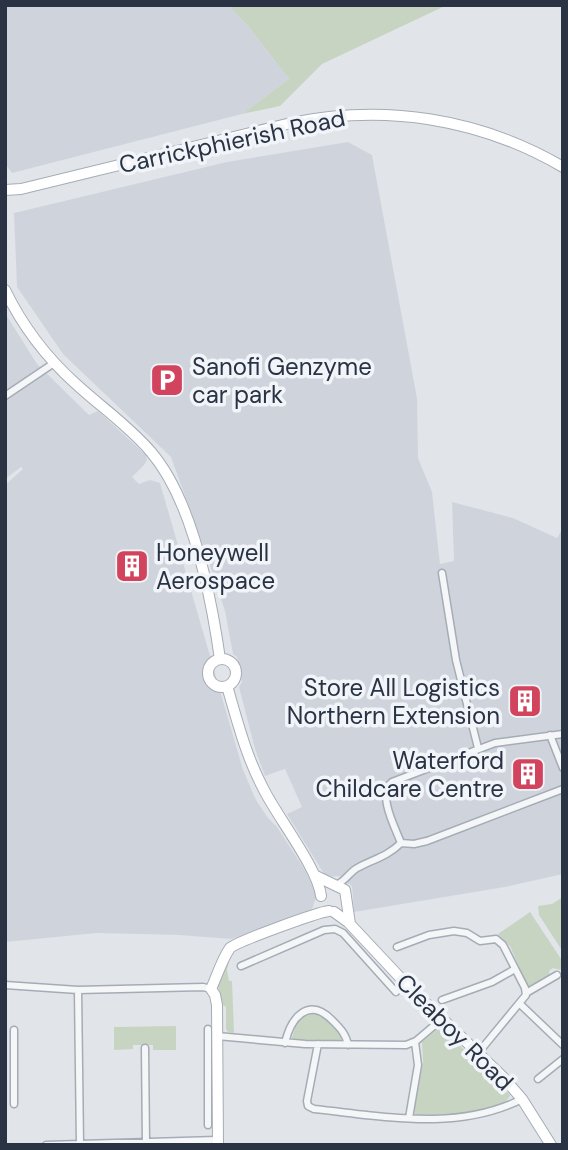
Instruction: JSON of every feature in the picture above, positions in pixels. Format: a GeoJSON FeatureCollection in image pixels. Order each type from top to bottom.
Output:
{"type":"FeatureCollection","features":[{"type":"Feature","properties":{"kind":"street","name":"Carrickphierish Road"},"geometry":{"type":"LineString","coordinates":[[5,193],[280,125],[356,114],[419,117],[465,126],[516,142],[563,167]]}},
{"type":"Feature","properties":{"kind":"street"},"geometry":{"type":"LineString","coordinates":[[5,290],[23,321],[54,363],[139,439],[166,473],[188,523],[200,561],[214,617],[220,659]]}},
{"type":"Feature","properties":{"kind":"street"},"geometry":{"type":"LineString","coordinates":[[5,396],[54,363]]}},
{"type":"Feature","properties":{"kind":"street"},"geometry":{"type":"LineString","coordinates":[[442,573],[457,667],[478,748]]}},
{"type":"Feature","properties":{"kind":"street"},"geometry":{"type":"LineString","coordinates":[[220,659],[231,662],[235,670],[234,680],[227,686],[218,687],[208,677],[211,664],[220,659]]}},
{"type":"Feature","properties":{"kind":"street"},"geometry":{"type":"LineString","coordinates":[[227,686],[243,740],[261,784],[316,876],[324,907],[332,911]]}},
{"type":"Feature","properties":{"kind":"street"},"geometry":{"type":"LineString","coordinates":[[401,843],[386,800],[387,786],[478,748],[502,741],[563,734]]}},
{"type":"Feature","properties":{"kind":"street"},"geometry":{"type":"LineString","coordinates":[[551,735],[563,768]]}},
{"type":"Feature","properties":{"kind":"street"},"geometry":{"type":"LineString","coordinates":[[312,914],[325,888],[334,885],[359,866],[388,854],[401,843],[427,841],[563,789]]}},
{"type":"Feature","properties":{"kind":"street"},"geometry":{"type":"LineString","coordinates":[[351,873],[347,885],[351,924]]}},
{"type":"Feature","properties":{"kind":"street"},"geometry":{"type":"LineString","coordinates":[[316,876],[342,887],[347,898]]}},
{"type":"Feature","properties":{"kind":"street"},"geometry":{"type":"LineString","coordinates":[[211,989],[232,946],[312,914],[341,910],[347,898]]}},
{"type":"Feature","properties":{"kind":"street","name":"Cleaboy Road"},"geometry":{"type":"LineString","coordinates":[[332,911],[351,924],[392,970],[479,1052],[522,1099],[551,1145]]}},
{"type":"Feature","properties":{"kind":"street"},"geometry":{"type":"LineString","coordinates":[[241,966],[281,947],[332,928],[346,936],[396,992]]}},
{"type":"Feature","properties":{"kind":"street"},"geometry":{"type":"LineString","coordinates":[[397,947],[429,935],[461,931],[480,941],[499,940],[526,993]]}},
{"type":"Feature","properties":{"kind":"street"},"geometry":{"type":"LineString","coordinates":[[442,1000],[492,982],[515,969]]}},
{"type":"Feature","properties":{"kind":"street"},"geometry":{"type":"LineString","coordinates":[[383,977],[392,970]]}},
{"type":"Feature","properties":{"kind":"street"},"geometry":{"type":"LineString","coordinates":[[479,1052],[520,1004],[526,993],[557,975]]}},
{"type":"Feature","properties":{"kind":"street"},"geometry":{"type":"LineString","coordinates":[[5,985],[78,990],[211,989],[217,1001],[217,1036],[208,1125]]}},
{"type":"Feature","properties":{"kind":"street"},"geometry":{"type":"LineString","coordinates":[[78,990],[80,1143]]}},
{"type":"Feature","properties":{"kind":"street"},"geometry":{"type":"LineString","coordinates":[[520,1004],[563,1045]]}},
{"type":"Feature","properties":{"kind":"street"},"geometry":{"type":"LineString","coordinates":[[285,1043],[294,1019],[301,1013],[315,1010],[326,1014],[342,1030],[348,1045]]}},
{"type":"Feature","properties":{"kind":"street"},"geometry":{"type":"LineString","coordinates":[[217,1036],[285,1043],[403,1045],[415,1042],[442,1020]]}},
{"type":"Feature","properties":{"kind":"street"},"geometry":{"type":"LineString","coordinates":[[46,1145],[217,1143],[208,1029]]}},
{"type":"Feature","properties":{"kind":"street"},"geometry":{"type":"LineString","coordinates":[[14,1104],[15,1030]]}},
{"type":"Feature","properties":{"kind":"street"},"geometry":{"type":"LineString","coordinates":[[409,1118],[418,1065],[415,1042]]}},
{"type":"Feature","properties":{"kind":"street"},"geometry":{"type":"LineString","coordinates":[[317,1044],[307,1098],[309,1107],[437,1120],[498,1109],[522,1099]]}},
{"type":"Feature","properties":{"kind":"street"},"geometry":{"type":"LineString","coordinates":[[145,1048],[146,1143]]}},
{"type":"Feature","properties":{"kind":"street"},"geometry":{"type":"LineString","coordinates":[[5,1051],[14,1052]]}},
{"type":"Feature","properties":{"kind":"street"},"geometry":{"type":"LineString","coordinates":[[538,1079],[563,1059]]}},
{"type":"Feature","properties":{"kind":"street"},"geometry":{"type":"LineString","coordinates":[[5,1089],[14,1087]]}},
{"type":"Feature","properties":{"kind":"shaded area"},"geometry":{"type":"Polygon","coordinates":[[[5,5],[228,5],[289,79],[242,114],[12,173],[5,164],[5,5]]]}},
{"type":"Feature","properties":{"kind":"shaded area"},"geometry":{"type":"Polygon","coordinates":[[[348,142],[372,155],[417,398],[418,458],[432,492],[440,564],[454,561],[452,502],[513,518],[557,538],[563,528],[563,874],[505,887],[354,912],[352,886],[339,876],[326,877],[287,814],[302,807],[285,769],[265,776],[239,687],[242,682],[237,657],[233,654],[225,611],[171,457],[63,354],[17,287],[14,213],[227,162],[348,142]]]}},
{"type":"Feature","properties":{"kind":"shaded area"},"geometry":{"type":"Polygon","coordinates":[[[5,313],[37,364],[89,415],[98,411],[146,455],[144,465],[132,477],[139,484],[150,480],[160,483],[243,770],[256,800],[305,870],[317,895],[312,909],[294,919],[231,939],[97,933],[5,942],[5,485],[23,469],[21,467],[5,479],[5,313]]]}},
{"type":"Feature","properties":{"kind":"green space"},"geometry":{"type":"Polygon","coordinates":[[[228,5],[447,5],[322,64],[280,106],[242,114],[289,79],[228,5]]]}},
{"type":"Feature","properties":{"kind":"green space"},"geometry":{"type":"Polygon","coordinates":[[[563,897],[563,952],[539,915],[538,906],[552,904],[563,897]]]}},
{"type":"Feature","properties":{"kind":"green space"},"geometry":{"type":"Polygon","coordinates":[[[530,912],[563,962],[561,970],[553,968],[549,971],[550,978],[528,988],[510,946],[498,934],[530,912]]]}},
{"type":"Feature","properties":{"kind":"green space"},"geometry":{"type":"Polygon","coordinates":[[[229,961],[227,970],[229,981],[232,981],[234,1033],[226,1029],[226,1007],[218,986],[229,961]]]}},
{"type":"Feature","properties":{"kind":"green space"},"geometry":{"type":"Polygon","coordinates":[[[309,1013],[322,1016],[341,1034],[341,1041],[291,1040],[298,1020],[309,1013]]]}},
{"type":"Feature","properties":{"kind":"green space"},"geometry":{"type":"Polygon","coordinates":[[[176,1026],[176,1050],[153,1050],[153,1045],[133,1045],[133,1049],[114,1050],[114,1027],[176,1026]]]}},
{"type":"Feature","properties":{"kind":"green space"},"geometry":{"type":"Polygon","coordinates":[[[439,1028],[473,1057],[510,1095],[505,1102],[467,1114],[415,1114],[423,1062],[422,1042],[439,1028]]]}},
{"type":"Feature","properties":{"kind":"place","name":"Sanofi Genzyme car park"},"geometry":{"type":"Point","coordinates":[167,380]}},
{"type":"Feature","properties":{"kind":"place","name":"Honeywell Aerospace"},"geometry":{"type":"Point","coordinates":[132,566]}},
{"type":"Feature","properties":{"kind":"place","name":"Store All Logistics Northern Extension"},"geometry":{"type":"Point","coordinates":[525,701]}},
{"type":"Feature","properties":{"kind":"place","name":"Waterford Childcare Centre"},"geometry":{"type":"Point","coordinates":[528,774]}}]}
